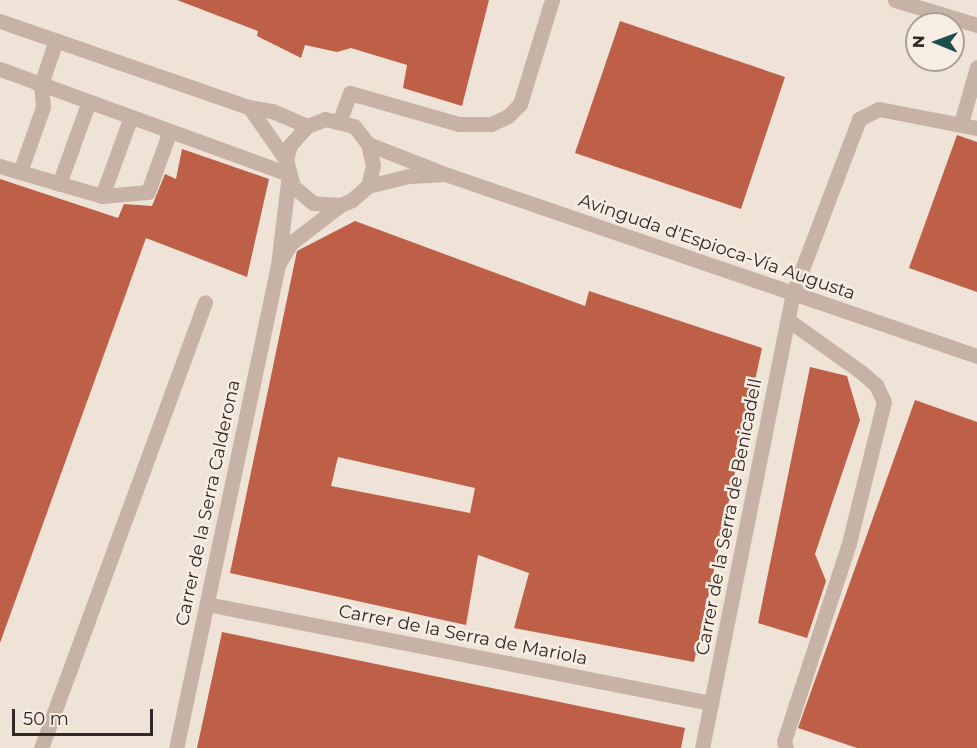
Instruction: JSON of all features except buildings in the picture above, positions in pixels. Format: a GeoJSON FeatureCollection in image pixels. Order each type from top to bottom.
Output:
{"type":"FeatureCollection","features":[{"type":"Feature","properties":{"kind":"street"},"geometry":{"type":"LineString","coordinates":[[340,120],[350,93],[459,124],[491,124],[508,116],[520,104],[552,0]]}},
{"type":"Feature","properties":{"kind":"street"},"geometry":{"type":"LineString","coordinates":[[895,0],[977,25]]}},
{"type":"Feature","properties":{"kind":"street"},"geometry":{"type":"LineString","coordinates":[[0,21],[249,107],[272,111],[307,126]]}},
{"type":"Feature","properties":{"kind":"street"},"geometry":{"type":"LineString","coordinates":[[20,172],[43,107],[41,84],[56,40]]}},
{"type":"Feature","properties":{"kind":"street"},"geometry":{"type":"LineString","coordinates":[[961,123],[977,67]]}},
{"type":"Feature","properties":{"kind":"street"},"geometry":{"type":"LineString","coordinates":[[0,69],[169,133],[287,167]]}},
{"type":"Feature","properties":{"kind":"street"},"geometry":{"type":"LineString","coordinates":[[59,184],[88,104]]}},
{"type":"Feature","properties":{"kind":"street"},"geometry":{"type":"LineString","coordinates":[[249,107],[287,167],[293,186],[307,200],[326,206],[340,205],[368,186],[409,176],[445,174]]}},
{"type":"Feature","properties":{"kind":"street","name":"Carrer de la Serra de Benicadell"},"geometry":{"type":"LineString","coordinates":[[702,748],[793,293],[859,120],[879,109],[961,123],[977,128]]}},
{"type":"Feature","properties":{"kind":"street"},"geometry":{"type":"LineString","coordinates":[[102,196],[130,119]]}},
{"type":"Feature","properties":{"kind":"street"},"geometry":{"type":"LineString","coordinates":[[287,167],[290,145],[307,126],[325,119],[340,120],[354,126],[368,144],[373,165],[368,186]]}},
{"type":"Feature","properties":{"kind":"street"},"geometry":{"type":"LineString","coordinates":[[0,166],[102,196],[148,192],[169,133]]}},
{"type":"Feature","properties":{"kind":"street","name":"Avinguda d'Espioca-Vía Augusta"},"geometry":{"type":"LineString","coordinates":[[368,144],[445,174],[977,356]]}},
{"type":"Feature","properties":{"kind":"street","name":"Carrer de la Serra Calderona"},"geometry":{"type":"LineString","coordinates":[[176,748],[278,265],[287,167]]}},
{"type":"Feature","properties":{"kind":"street","name":"Carrer de la Serra Calderona"},"geometry":{"type":"LineString","coordinates":[[278,265],[291,243],[340,205]]}},
{"type":"Feature","properties":{"kind":"street"},"geometry":{"type":"LineString","coordinates":[[41,748],[206,302]]}},
{"type":"Feature","properties":{"kind":"street"},"geometry":{"type":"LineString","coordinates":[[786,748],[784,741],[849,543],[884,402],[876,385],[861,372],[788,320]]}},
{"type":"Feature","properties":{"kind":"street","name":"Carrer de la Serra de Mariola"},"geometry":{"type":"LineString","coordinates":[[207,604],[711,703]]}}]}
